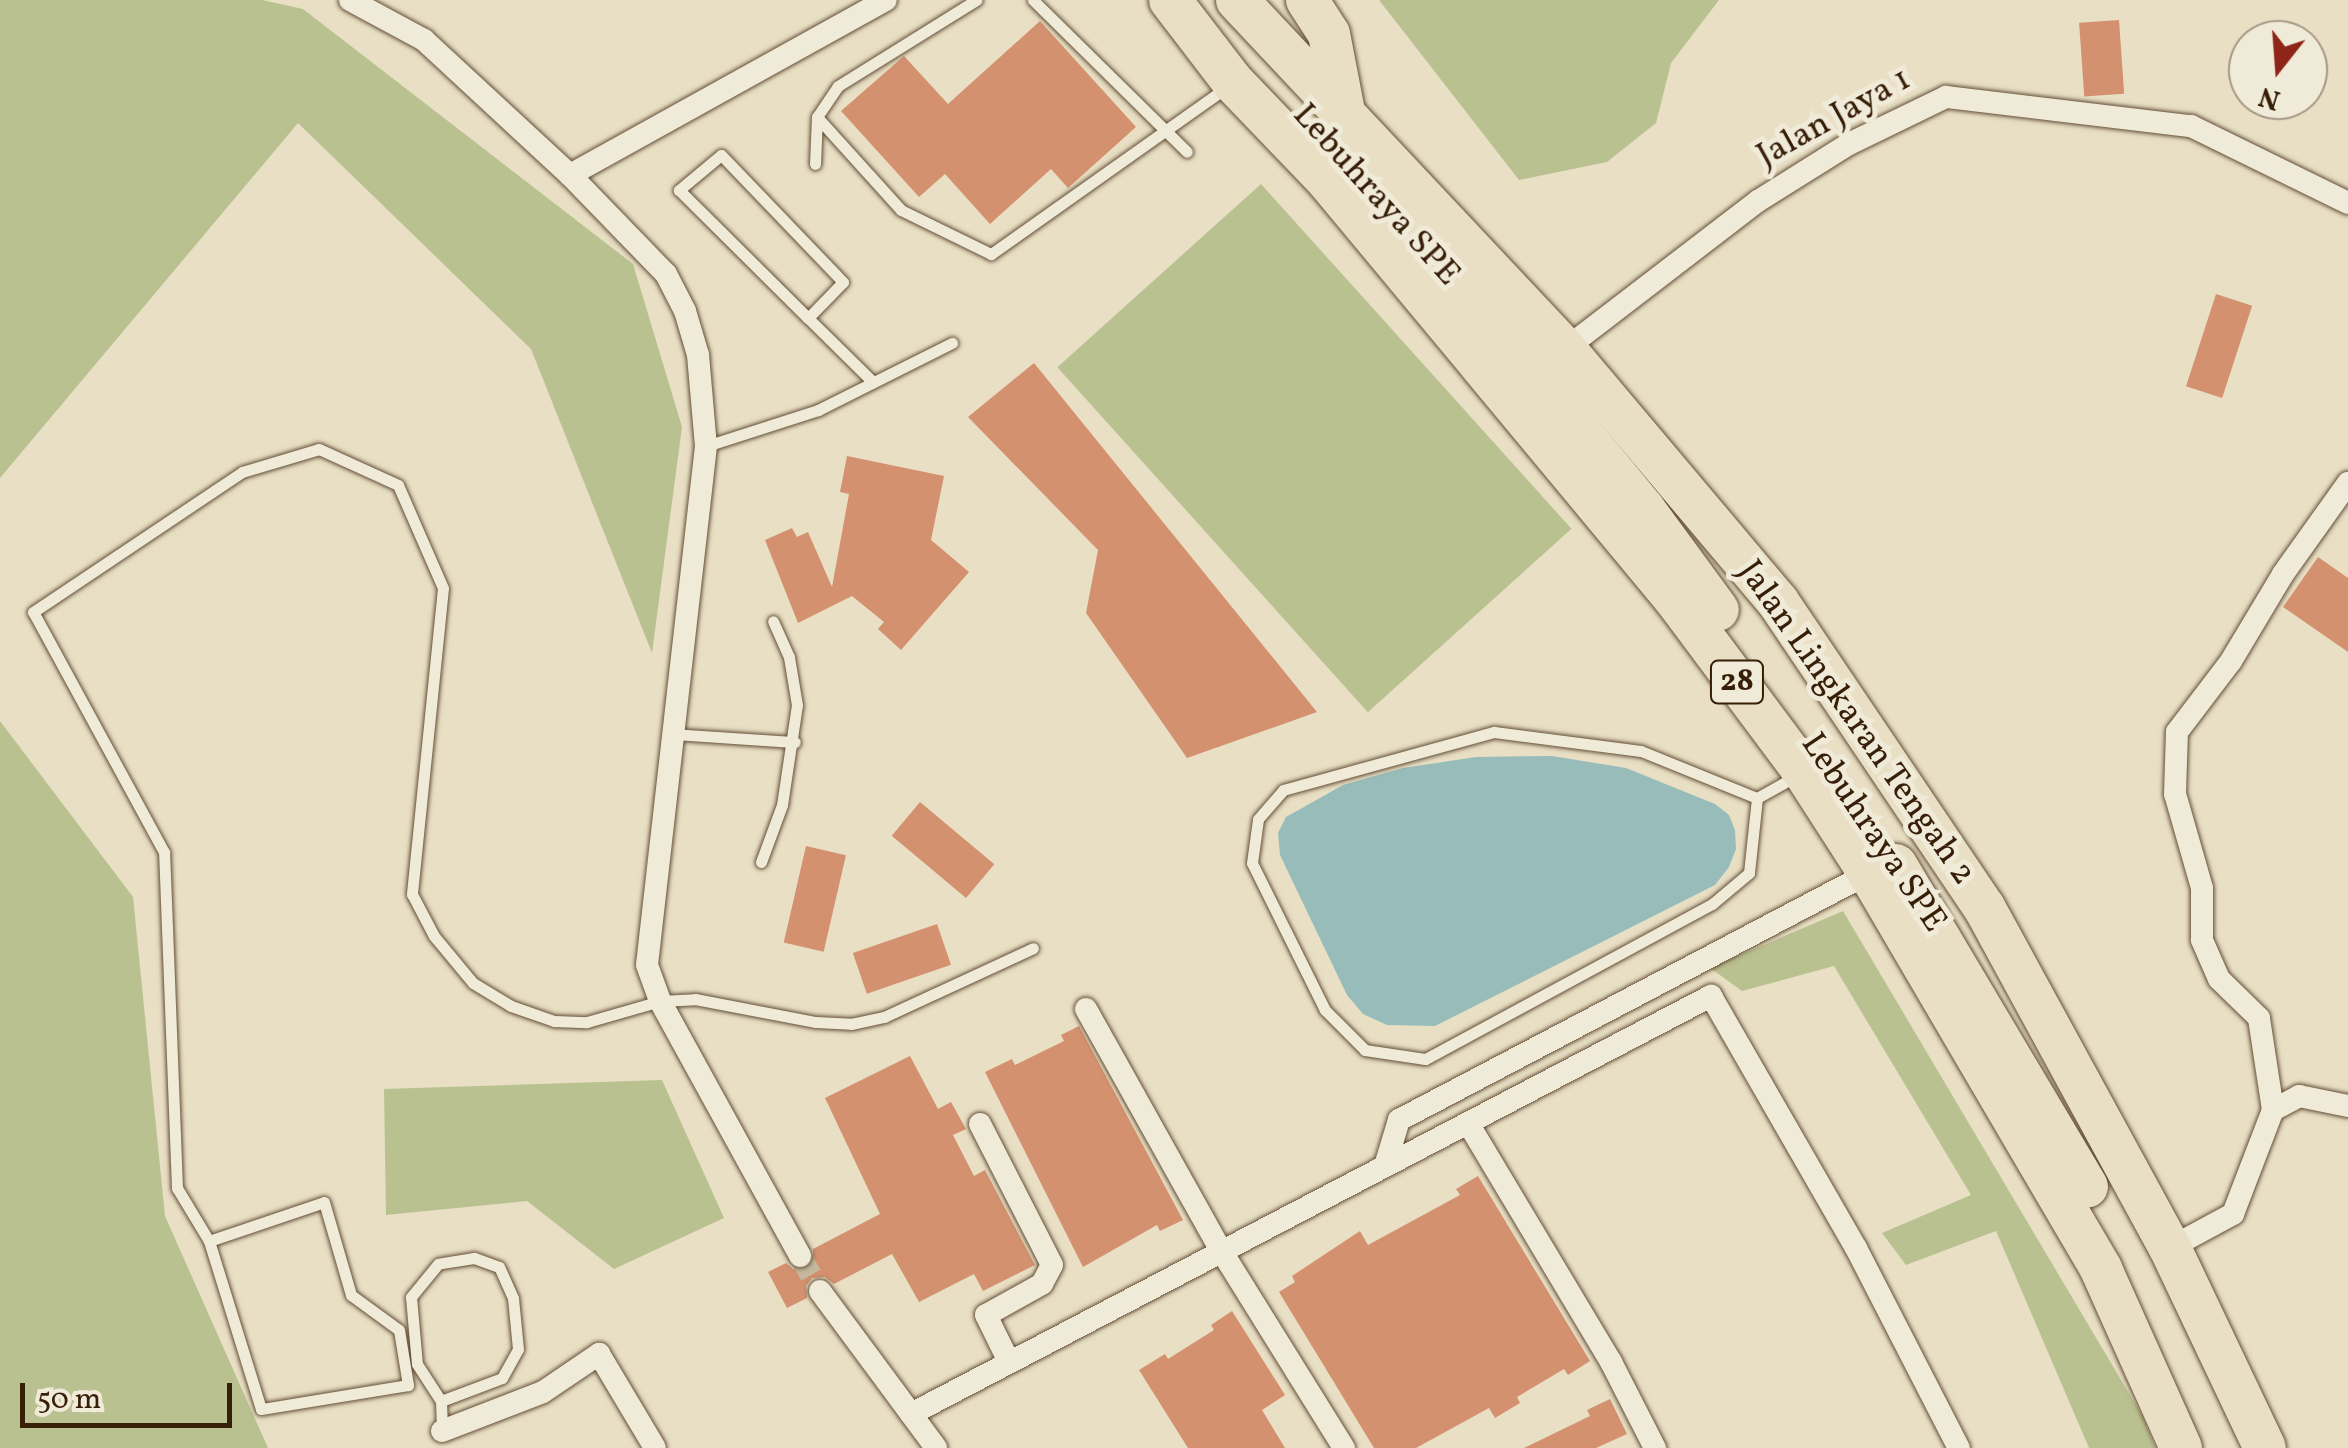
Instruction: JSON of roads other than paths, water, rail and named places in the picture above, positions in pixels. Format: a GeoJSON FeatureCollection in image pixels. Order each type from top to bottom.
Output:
{"type":"FeatureCollection","features":[{"type":"Feature","properties":{"kind":"highway","name":"Jalan Lingkaran Tengah 2"},"geometry":{"type":"LineString","coordinates":[[1170,0],[1233,82],[1327,180],[1675,599],[1804,772],[1869,873],[2101,1269],[2181,1448]]}},
{"type":"Feature","properties":{"kind":"highway","name":"Lebuhraya SPE"},"geometry":{"type":"LineString","coordinates":[[1214,0],[1265,70],[1538,380],[1644,509],[1844,785],[1937,928],[2119,1242],[2213,1448]]}},
{"type":"Feature","properties":{"kind":"highway","name":"Jalan Lingkaran Tengah 2"},"geometry":{"type":"LineString","coordinates":[[1237,0],[1565,349],[1778,602],[1962,875],[2170,1248],[2266,1445]]}},
{"type":"Feature","properties":{"kind":"highway"},"geometry":{"type":"LineString","coordinates":[[1307,0],[1329,34],[1344,112]]}},
{"type":"Feature","properties":{"kind":"street"},"geometry":{"type":"LineString","coordinates":[[350,0],[424,40],[570,175],[666,274],[685,311],[698,355],[706,446],[648,965],[660,1001],[800,1256]]}},
{"type":"Feature","properties":{"kind":"street"},"geometry":{"type":"LineString","coordinates":[[570,175],[874,3]]}},
{"type":"Feature","properties":{"kind":"street","name":"Jalan Jaya 1"},"geometry":{"type":"LineString","coordinates":[[1565,349],[1758,201],[1849,144],[1946,97],[2190,126],[2348,204]]}},
{"type":"Feature","properties":{"kind":"street"},"geometry":{"type":"LineString","coordinates":[[2170,1248],[2233,1214],[2274,1110],[2259,1018],[2219,980],[2202,940],[2202,888],[2175,794],[2177,732],[2230,661],[2283,574],[2348,482]]}},
{"type":"Feature","properties":{"kind":"street"},"geometry":{"type":"LineString","coordinates":[[1385,1166],[1399,1120],[1869,873]]}},
{"type":"Feature","properties":{"kind":"street"},"geometry":{"type":"LineString","coordinates":[[911,1414],[1711,996],[1856,1248],[1959,1448]]}},
{"type":"Feature","properties":{"kind":"street"},"geometry":{"type":"LineString","coordinates":[[1086,1009],[1222,1252],[1344,1448]]}},
{"type":"Feature","properties":{"kind":"street"},"geometry":{"type":"LineString","coordinates":[[2274,1110],[2299,1096],[2348,1106]]}},
{"type":"Feature","properties":{"kind":"street"},"geometry":{"type":"LineString","coordinates":[[1468,1123],[1611,1362],[1655,1448]]}},
{"type":"Feature","properties":{"kind":"street"},"geometry":{"type":"LineString","coordinates":[[980,1124],[1052,1266],[1042,1284],[986,1315],[1009,1362]]}},
{"type":"Feature","properties":{"kind":"street"},"geometry":{"type":"LineString","coordinates":[[820,1291],[936,1448]]}},
{"type":"Feature","properties":{"kind":"street"},"geometry":{"type":"LineString","coordinates":[[442,1431],[542,1392],[599,1354],[655,1448]]}},
{"type":"Feature","properties":{"kind":"lane"},"geometry":{"type":"LineString","coordinates":[[815,164],[816,117],[838,86],[954,6],[976,0]]}},
{"type":"Feature","properties":{"kind":"lane"},"geometry":{"type":"LineString","coordinates":[[1034,0],[1187,152]]}},
{"type":"Feature","properties":{"kind":"lane"},"geometry":{"type":"LineString","coordinates":[[816,117],[902,210],[991,254],[1233,82]]}},
{"type":"Feature","properties":{"kind":"lane"},"geometry":{"type":"LineString","coordinates":[[808,318],[842,282],[721,155],[679,190],[808,318],[873,382]]}},
{"type":"Feature","properties":{"kind":"lane"},"geometry":{"type":"LineString","coordinates":[[706,446],[818,410],[952,343]]}},
{"type":"Feature","properties":{"kind":"lane"},"geometry":{"type":"LineString","coordinates":[[209,1241],[324,1202],[351,1295],[398,1330],[408,1384],[261,1409],[209,1241],[177,1188],[164,852],[33,612],[242,472],[318,449],[398,486],[444,588],[412,894],[434,936],[473,983],[511,1006],[554,1021],[587,1022],[660,1001],[695,998],[816,1022],[850,1024],[884,1017],[1033,948]]}},
{"type":"Feature","properties":{"kind":"lane"},"geometry":{"type":"LineString","coordinates":[[761,862],[782,805],[795,742],[797,705],[789,657],[774,621]]}},
{"type":"Feature","properties":{"kind":"lane"},"geometry":{"type":"LineString","coordinates":[[1494,732],[1640,751],[1757,798],[1749,873],[1712,904],[1425,1059],[1366,1050],[1325,1010],[1252,863],[1258,819],[1282,790],[1494,732]]}},
{"type":"Feature","properties":{"kind":"lane"},"geometry":{"type":"LineString","coordinates":[[673,734],[795,742]]}},
{"type":"Feature","properties":{"kind":"lane"},"geometry":{"type":"LineString","coordinates":[[1757,798],[1804,772]]}},
{"type":"Feature","properties":{"kind":"lane"},"geometry":{"type":"LineString","coordinates":[[441,1401],[502,1378],[518,1349],[513,1298],[499,1267],[474,1258],[438,1264],[411,1297],[417,1364],[441,1401],[442,1431]]}},
{"type":"Feature","properties":{"kind":"water"},"geometry":{"type":"Polygon","coordinates":[[[1552,756],[1626,768],[1715,804],[1729,815],[1735,830],[1736,849],[1729,867],[1715,885],[1435,1026],[1387,1025],[1363,1014],[1347,995],[1280,855],[1278,833],[1286,817],[1343,785],[1403,768],[1476,757],[1552,756]]]}},
{"type":"Feature","properties":{"kind":"tunnel"},"geometry":{"type":"LineString","coordinates":[[800,1256],[820,1291]]}}]}
